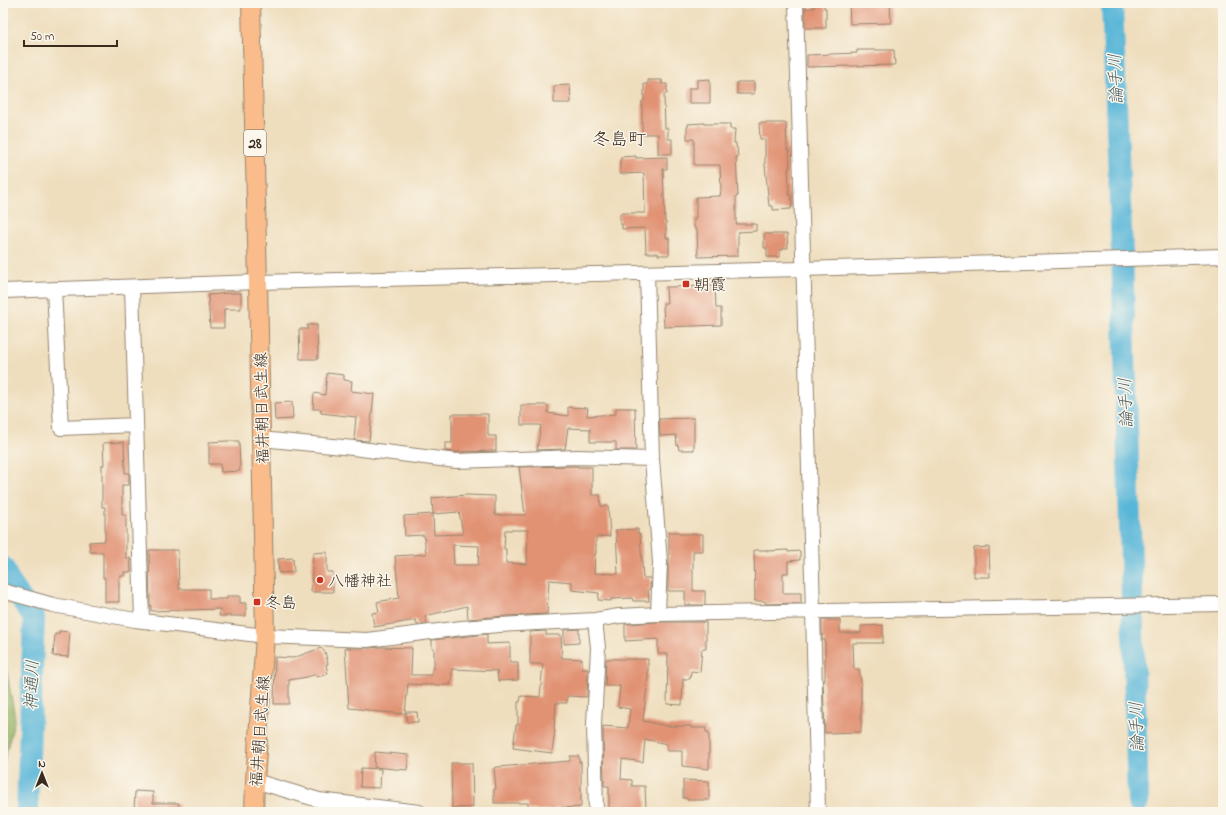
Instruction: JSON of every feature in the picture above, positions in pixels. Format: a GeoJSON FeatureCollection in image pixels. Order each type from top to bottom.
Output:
{"type":"FeatureCollection","features":[{"type":"Feature","properties":{"kind":"main road","name":"福井朝日武生線"},"geometry":{"type":"LineString","coordinates":[[251,3],[265,636],[254,812]]}},
{"type":"Feature","properties":{"kind":"street"},"geometry":{"type":"LineString","coordinates":[[796,3],[802,269],[818,812]]}},
{"type":"Feature","properties":{"kind":"street"},"geometry":{"type":"LineString","coordinates":[[3,291],[258,282],[802,269],[1223,256]]}},
{"type":"Feature","properties":{"kind":"street"},"geometry":{"type":"LineString","coordinates":[[647,273],[652,459],[660,562],[658,614]]}},
{"type":"Feature","properties":{"kind":"street"},"geometry":{"type":"LineString","coordinates":[[132,287],[142,620]]}},
{"type":"Feature","properties":{"kind":"street"},"geometry":{"type":"LineString","coordinates":[[54,289],[61,428],[136,426]]}},
{"type":"Feature","properties":{"kind":"street"},"geometry":{"type":"LineString","coordinates":[[261,440],[353,448],[456,461],[577,457],[652,459]]}},
{"type":"Feature","properties":{"kind":"street"},"geometry":{"type":"LineString","coordinates":[[3,591],[53,605],[142,620],[265,636],[367,640],[499,625],[595,620],[619,616],[658,614],[1223,604]]}},
{"type":"Feature","properties":{"kind":"street"},"geometry":{"type":"LineString","coordinates":[[595,620],[598,648],[594,724],[596,812]]}},
{"type":"Feature","properties":{"kind":"street"},"geometry":{"type":"LineString","coordinates":[[255,781],[320,800],[419,812]]}},
{"type":"Feature","properties":{"kind":"green space"},"geometry":{"type":"Polygon","coordinates":[[[3,651],[15,718],[3,766],[3,651]]]}},
{"type":"Feature","properties":{"kind":"building"},"geometry":{"type":"Polygon","coordinates":[[[814,3],[824,3],[824,8],[826,8],[826,28],[805,28],[805,8],[814,8],[814,3]]]}},
{"type":"Feature","properties":{"kind":"building"},"geometry":{"type":"Polygon","coordinates":[[[849,3],[890,3],[891,23],[850,24],[849,3]]]}},
{"type":"Feature","properties":{"kind":"building"},"geometry":{"type":"Polygon","coordinates":[[[857,50],[894,50],[895,65],[807,67],[807,55],[857,53],[857,50]]]}},
{"type":"Feature","properties":{"kind":"building"},"geometry":{"type":"Polygon","coordinates":[[[710,79],[710,103],[689,103],[689,88],[697,88],[697,80],[710,79]]]}},
{"type":"Feature","properties":{"kind":"building"},"geometry":{"type":"Polygon","coordinates":[[[648,80],[662,80],[662,84],[667,84],[667,94],[664,94],[665,128],[668,128],[668,139],[672,139],[672,154],[658,154],[658,134],[642,134],[642,101],[644,101],[644,84],[648,84],[648,80]]]}},
{"type":"Feature","properties":{"kind":"building"},"geometry":{"type":"Polygon","coordinates":[[[737,82],[754,82],[754,94],[737,94],[737,82]]]}},
{"type":"Feature","properties":{"kind":"building"},"geometry":{"type":"Polygon","coordinates":[[[570,85],[571,103],[554,103],[554,86],[570,85]]]}},
{"type":"Feature","properties":{"kind":"building"},"geometry":{"type":"Polygon","coordinates":[[[759,123],[786,123],[787,150],[789,150],[790,168],[788,168],[791,209],[773,210],[773,206],[769,206],[765,165],[765,139],[760,139],[759,123]]]}},
{"type":"Feature","properties":{"kind":"building"},"geometry":{"type":"Polygon","coordinates":[[[688,124],[730,124],[730,129],[735,129],[734,143],[736,143],[738,157],[736,157],[738,196],[736,196],[736,224],[756,224],[756,231],[738,232],[738,256],[698,257],[697,230],[695,230],[694,227],[694,218],[696,218],[696,197],[720,196],[721,190],[720,165],[694,165],[694,139],[687,139],[688,124]]]}},
{"type":"Feature","properties":{"kind":"building"},"geometry":{"type":"Polygon","coordinates":[[[636,156],[636,158],[667,157],[667,169],[663,169],[666,238],[669,238],[669,255],[646,253],[645,228],[622,229],[622,224],[620,224],[620,213],[645,213],[644,173],[620,174],[621,157],[636,156]]]}},
{"type":"Feature","properties":{"kind":"building"},"geometry":{"type":"Polygon","coordinates":[[[764,234],[787,234],[788,248],[783,248],[783,250],[780,250],[780,257],[767,257],[767,248],[764,248],[764,234]]]}},
{"type":"Feature","properties":{"kind":"building"},"geometry":{"type":"Polygon","coordinates":[[[715,286],[716,308],[721,308],[721,325],[664,327],[663,303],[667,303],[666,287],[715,286]]]}},
{"type":"Feature","properties":{"kind":"building"},"geometry":{"type":"Polygon","coordinates":[[[241,293],[241,309],[224,309],[224,328],[210,328],[208,295],[241,293]]]}},
{"type":"Feature","properties":{"kind":"building"},"geometry":{"type":"Polygon","coordinates":[[[307,325],[317,325],[318,359],[300,359],[299,329],[308,329],[307,325]]]}},
{"type":"Feature","properties":{"kind":"building"},"geometry":{"type":"Polygon","coordinates":[[[327,373],[344,375],[344,380],[352,381],[351,391],[374,394],[369,441],[354,440],[356,417],[321,413],[321,409],[313,409],[314,393],[325,395],[327,373]]]}},
{"type":"Feature","properties":{"kind":"building"},"geometry":{"type":"Polygon","coordinates":[[[292,402],[293,419],[275,420],[274,403],[292,402]]]}},
{"type":"Feature","properties":{"kind":"building"},"geometry":{"type":"Polygon","coordinates":[[[521,405],[548,405],[548,413],[568,416],[568,407],[588,408],[587,416],[616,414],[616,408],[635,408],[636,450],[616,450],[616,442],[590,442],[590,429],[568,428],[565,449],[537,450],[541,425],[521,425],[521,405]]]}},
{"type":"Feature","properties":{"kind":"building"},"geometry":{"type":"Polygon","coordinates":[[[452,414],[488,414],[488,436],[496,436],[496,451],[445,451],[445,443],[452,443],[452,414]]]}},
{"type":"Feature","properties":{"kind":"building"},"geometry":{"type":"Polygon","coordinates":[[[694,418],[694,450],[679,450],[676,435],[660,436],[659,419],[694,418]]]}},
{"type":"Feature","properties":{"kind":"building"},"geometry":{"type":"Polygon","coordinates":[[[239,441],[240,471],[221,472],[220,464],[209,464],[209,442],[239,441]]]}},
{"type":"Feature","properties":{"kind":"building"},"geometry":{"type":"Polygon","coordinates":[[[124,442],[125,473],[129,473],[129,485],[122,485],[122,515],[126,515],[126,558],[130,558],[131,572],[124,572],[124,576],[120,576],[119,578],[119,602],[105,602],[103,552],[90,552],[89,542],[105,541],[105,507],[102,507],[102,465],[104,465],[103,443],[124,442]]]}},
{"type":"Feature","properties":{"kind":"building"},"geometry":{"type":"Polygon","coordinates":[[[519,467],[592,467],[592,495],[600,495],[601,506],[608,506],[610,536],[596,537],[594,573],[618,574],[616,530],[638,529],[638,534],[640,534],[643,578],[651,578],[650,589],[648,589],[649,601],[633,601],[632,598],[611,599],[611,601],[598,600],[599,593],[572,590],[572,582],[549,580],[547,614],[468,619],[467,606],[425,616],[427,624],[417,625],[416,620],[374,627],[372,613],[379,612],[377,602],[399,598],[395,556],[426,554],[424,535],[405,536],[404,516],[433,514],[432,498],[466,495],[495,496],[495,515],[525,515],[519,467]],[[459,512],[433,514],[434,535],[463,534],[459,512]],[[505,530],[504,549],[506,549],[506,563],[527,564],[528,530],[505,530]],[[453,545],[454,565],[478,565],[479,546],[453,545]]]}},
{"type":"Feature","properties":{"kind":"building"},"geometry":{"type":"Polygon","coordinates":[[[669,532],[679,532],[679,534],[703,534],[703,551],[693,551],[693,591],[705,591],[705,605],[685,605],[685,591],[668,591],[669,532]]]}},
{"type":"Feature","properties":{"kind":"building"},"geometry":{"type":"Polygon","coordinates":[[[989,547],[990,577],[974,577],[974,548],[989,547]]]}},
{"type":"Feature","properties":{"kind":"building"},"geometry":{"type":"Polygon","coordinates":[[[149,550],[178,550],[179,589],[209,589],[209,599],[227,599],[228,596],[240,596],[240,603],[246,603],[246,616],[219,616],[220,609],[151,611],[149,550]]]}},
{"type":"Feature","properties":{"kind":"building"},"geometry":{"type":"Polygon","coordinates":[[[754,550],[788,550],[788,552],[800,551],[800,560],[788,561],[788,573],[783,573],[783,593],[801,593],[801,603],[766,604],[765,601],[755,601],[754,550]]]}},
{"type":"Feature","properties":{"kind":"building"},"geometry":{"type":"Polygon","coordinates":[[[327,552],[327,572],[333,572],[333,592],[311,592],[313,553],[327,552]]]}},
{"type":"Feature","properties":{"kind":"building"},"geometry":{"type":"Polygon","coordinates":[[[293,558],[294,572],[279,573],[278,559],[293,558]]]}},
{"type":"Feature","properties":{"kind":"building"},"geometry":{"type":"Polygon","coordinates":[[[822,620],[840,620],[840,633],[861,633],[861,626],[883,625],[883,643],[853,643],[854,669],[859,669],[861,681],[861,732],[825,733],[823,680],[825,680],[825,640],[822,640],[822,620]]]}},
{"type":"Feature","properties":{"kind":"building"},"geometry":{"type":"Polygon","coordinates":[[[706,622],[706,649],[702,649],[700,672],[691,671],[690,679],[683,679],[682,705],[667,704],[668,654],[658,654],[658,639],[625,641],[625,624],[706,622]]]}},
{"type":"Feature","properties":{"kind":"building"},"geometry":{"type":"Polygon","coordinates":[[[579,629],[579,643],[564,644],[564,630],[579,629]]]}},
{"type":"Feature","properties":{"kind":"building"},"geometry":{"type":"Polygon","coordinates":[[[59,631],[70,632],[68,657],[53,656],[55,634],[59,634],[59,631]]]}},
{"type":"Feature","properties":{"kind":"building"},"geometry":{"type":"Polygon","coordinates":[[[546,631],[546,635],[561,635],[562,658],[582,659],[582,669],[588,669],[587,697],[567,696],[567,703],[556,703],[552,753],[513,748],[516,725],[518,725],[518,702],[520,702],[521,696],[540,697],[543,664],[530,664],[530,632],[546,631]]]}},
{"type":"Feature","properties":{"kind":"building"},"geometry":{"type":"Polygon","coordinates":[[[487,634],[487,644],[510,643],[510,662],[518,662],[518,680],[498,681],[497,671],[452,669],[451,685],[408,684],[405,714],[349,708],[345,648],[412,648],[411,675],[432,675],[432,670],[434,669],[434,649],[432,648],[432,640],[487,634]]]}},
{"type":"Feature","properties":{"kind":"building"},"geometry":{"type":"Polygon","coordinates":[[[321,648],[325,652],[328,664],[326,665],[328,674],[317,677],[316,674],[289,680],[289,704],[274,704],[275,657],[293,658],[321,648]]]}},
{"type":"Feature","properties":{"kind":"building"},"geometry":{"type":"Polygon","coordinates":[[[606,659],[648,659],[648,677],[643,721],[667,726],[691,726],[691,728],[706,728],[706,732],[709,732],[709,769],[682,766],[682,751],[667,751],[667,744],[645,739],[643,762],[622,759],[621,779],[632,780],[632,786],[645,786],[646,809],[609,809],[609,786],[604,786],[603,726],[628,728],[630,709],[618,707],[620,686],[605,686],[606,659]]]}},
{"type":"Feature","properties":{"kind":"building"},"geometry":{"type":"Polygon","coordinates":[[[406,712],[417,712],[418,722],[407,722],[406,712]]]}},
{"type":"Feature","properties":{"kind":"building"},"geometry":{"type":"Polygon","coordinates":[[[375,752],[409,755],[407,770],[374,767],[375,752]]]}},
{"type":"Feature","properties":{"kind":"building"},"geometry":{"type":"Polygon","coordinates":[[[570,756],[579,756],[579,762],[581,762],[581,807],[554,808],[554,810],[528,810],[528,803],[494,803],[494,789],[496,789],[494,768],[570,761],[570,756]]]}},
{"type":"Feature","properties":{"kind":"building"},"geometry":{"type":"Polygon","coordinates":[[[451,763],[472,763],[473,807],[452,808],[451,763]]]}},
{"type":"Feature","properties":{"kind":"building"},"geometry":{"type":"Polygon","coordinates":[[[361,768],[381,769],[380,788],[360,787],[361,768]]]}},
{"type":"Feature","properties":{"kind":"building"},"geometry":{"type":"Polygon","coordinates":[[[683,780],[709,781],[709,800],[687,800],[687,798],[683,798],[683,780]]]}},
{"type":"Feature","properties":{"kind":"building"},"geometry":{"type":"Polygon","coordinates":[[[135,791],[153,792],[153,803],[179,803],[178,812],[134,812],[135,791]]]}},
{"type":"Feature","properties":{"kind":"waterway","name":"論手川"},"geometry":{"type":"LineString","coordinates":[[1112,3],[1122,252],[1138,802]]}},
{"type":"Feature","properties":{"kind":"waterway","name":"神通川"},"geometry":{"type":"LineString","coordinates":[[3,567],[9,581],[34,618],[27,812]]}},
{"type":"Feature","properties":{"kind":"place","name":"朝霞"},"geometry":{"type":"Point","coordinates":[686,284]}},
{"type":"Feature","properties":{"kind":"place","name":"八幡神社"},"geometry":{"type":"Point","coordinates":[320,580]}},
{"type":"Feature","properties":{"kind":"place","name":"冬島"},"geometry":{"type":"Point","coordinates":[257,602]}},
{"type":"Feature","properties":{"kind":"district","name":"冬島町"},"geometry":{"type":"Point","coordinates":[619,139]}}]}
